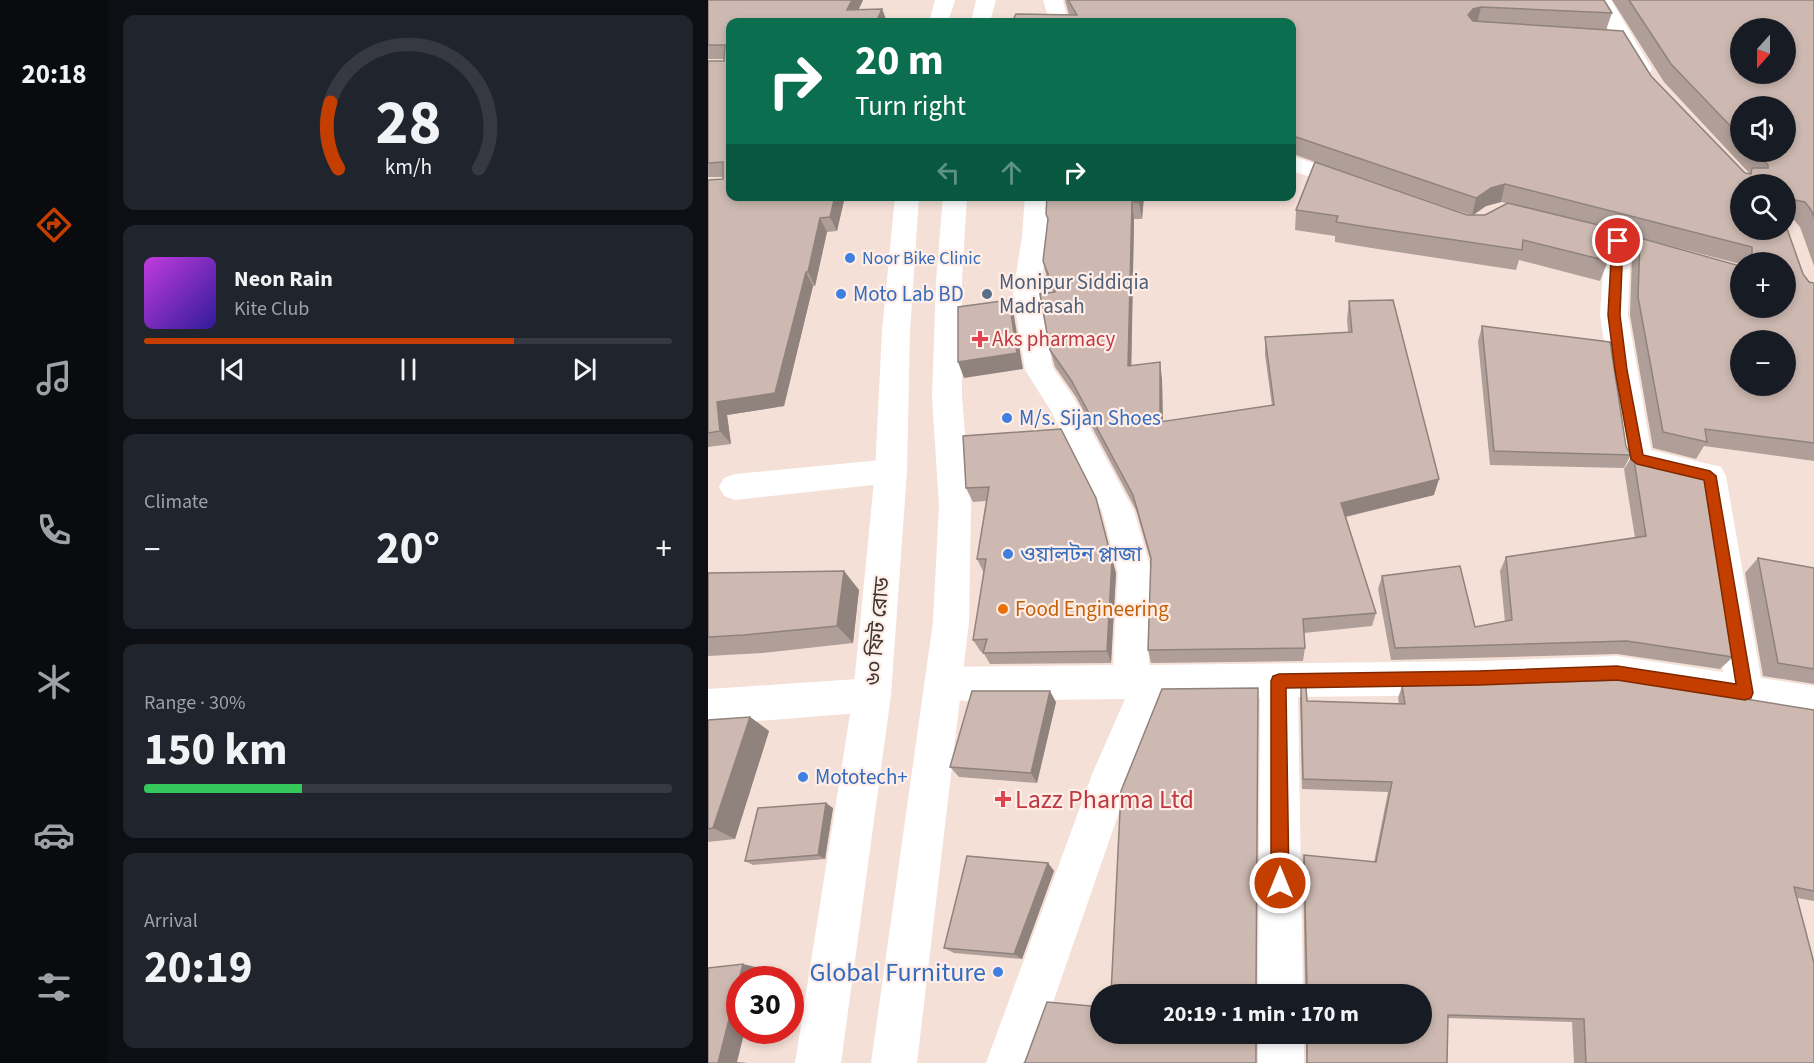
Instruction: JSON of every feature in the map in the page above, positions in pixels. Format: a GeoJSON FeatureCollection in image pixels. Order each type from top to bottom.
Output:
{"type":"FeatureCollection","features":[{"type":"Feature","properties":{"kind":"street"},"geometry":{"type":"LineString","coordinates":[[940,18],[945,0]]}},
{"type":"Feature","properties":{"kind":"street"},"geometry":{"type":"LineString","coordinates":[[982,18],[986,0]]}},
{"type":"Feature","properties":{"kind":"street"},"geometry":{"type":"LineString","coordinates":[[1053,0],[1058,18]]}},
{"type":"Feature","properties":{"kind":"street"},"geometry":{"type":"LineString","coordinates":[[1601,0],[1654,87]]}},
{"type":"Feature","properties":{"kind":"street"},"geometry":{"type":"LineString","coordinates":[[1603,39],[1626,40]]}},
{"type":"Feature","properties":{"kind":"street"},"geometry":{"type":"LineString","coordinates":[[1296,164],[1374,191]]}},
{"type":"Feature","properties":{"kind":"street","name":"৬০ ফিট রোড"},"geometry":{"type":"LineString","coordinates":[[818,1063],[872,695],[891,471],[896,331],[907,201]]}},
{"type":"Feature","properties":{"kind":"street"},"geometry":{"type":"LineString","coordinates":[[894,1063],[951,622],[955,505],[947,398],[949,281],[955,201]]}},
{"type":"Feature","properties":{"kind":"street"},"geometry":{"type":"LineString","coordinates":[[1009,1063],[1050,956],[1141,683],[1135,573],[1119,511],[1063,406],[1039,370],[1026,294],[1035,236],[1037,201]]}},
{"type":"Feature","properties":{"kind":"street"},"geometry":{"type":"LineString","coordinates":[[1618,241],[1614,315],[1637,459],[1710,476],[1745,693]]}},
{"type":"Feature","properties":{"kind":"street"},"geometry":{"type":"LineString","coordinates":[[735,487],[891,471]]}},
{"type":"Feature","properties":{"kind":"street"},"geometry":{"type":"LineString","coordinates":[[942,684],[1479,678],[1617,673],[1814,704]]}},
{"type":"Feature","properties":{"kind":"street"},"geometry":{"type":"LineString","coordinates":[[1279,681],[1281,984]]}},
{"type":"Feature","properties":{"kind":"street"},"geometry":{"type":"LineString","coordinates":[[708,707],[872,695]]}},
{"type":"Feature","properties":{"kind":"street"},"geometry":{"type":"LineString","coordinates":[[1281,1044],[1281,1063]]}},
{"type":"Feature","properties":{"kind":"building"},"geometry":{"type":"Polygon","coordinates":[[[708,0],[852,0],[847,10],[882,9],[878,18],[726,18],[726,201],[834,201],[830,217],[820,218],[808,272],[806,272],[775,393],[717,402],[720,431],[708,433],[708,180],[723,179],[723,162],[708,163],[708,61],[724,61],[725,45],[708,45],[708,0]]]}},
{"type":"Feature","properties":{"kind":"building"},"geometry":{"type":"Polygon","coordinates":[[[1068,0],[1604,0],[1612,13],[1481,7],[1473,9],[1468,15],[1473,21],[1623,31],[1651,76],[1730,158],[1730,162],[1734,162],[1745,173],[1751,174],[1730,174],[1730,240],[1791,240],[1795,252],[1752,252],[1752,247],[1505,184],[1491,188],[1476,198],[1296,137],[1296,18],[1014,18],[1016,14],[1077,15],[1068,0]]]}},
{"type":"Feature","properties":{"kind":"building"},"geometry":{"type":"Polygon","coordinates":[[[1629,0],[1814,0],[1814,217],[1805,202],[1796,200],[1796,174],[1751,174],[1752,168],[1768,168],[1765,162],[1796,162],[1796,96],[1730,96],[1730,126],[1671,64],[1629,0]]]}},
{"type":"Feature","properties":{"kind":"building"},"geometry":{"type":"Polygon","coordinates":[[[1315,162],[1467,215],[1485,215],[1508,203],[1611,228],[1608,261],[1523,240],[1522,250],[1336,222],[1338,216],[1296,210],[1315,162]]]}},
{"type":"Feature","properties":{"kind":"building"},"geometry":{"type":"Polygon","coordinates":[[[1047,201],[1139,201],[1132,202],[1128,366],[1160,362],[1160,422],[1274,405],[1265,337],[1352,332],[1349,301],[1393,300],[1439,479],[1341,503],[1376,613],[1303,619],[1305,648],[1148,650],[1151,558],[1133,495],[1071,380],[1050,350],[1040,294],[1055,292],[1043,261],[1048,219],[1047,201]]]}},
{"type":"Feature","properties":{"kind":"building"},"geometry":{"type":"Polygon","coordinates":[[[1640,238],[1730,263],[1730,318],[1796,318],[1796,254],[1803,274],[1809,282],[1814,283],[1814,443],[1705,429],[1707,442],[1663,432],[1638,297],[1640,238]]]}},
{"type":"Feature","properties":{"kind":"building"},"geometry":{"type":"Polygon","coordinates":[[[1009,300],[1017,353],[958,362],[958,307],[1009,300]]]}},
{"type":"Feature","properties":{"kind":"building"},"geometry":{"type":"Polygon","coordinates":[[[1482,326],[1610,342],[1626,446],[1631,455],[1494,451],[1482,326]]]}},
{"type":"Feature","properties":{"kind":"building"},"geometry":{"type":"Polygon","coordinates":[[[1061,429],[1096,498],[1112,560],[1107,651],[983,653],[987,639],[973,640],[986,559],[977,559],[989,487],[966,488],[963,436],[1061,429]]]}},
{"type":"Feature","properties":{"kind":"building"},"geometry":{"type":"Polygon","coordinates":[[[1633,454],[1704,472],[1733,657],[1627,641],[1395,648],[1382,576],[1460,566],[1475,627],[1512,620],[1506,557],[1646,536],[1633,454]]]}},
{"type":"Feature","properties":{"kind":"building"},"geometry":{"type":"Polygon","coordinates":[[[1758,558],[1814,568],[1814,669],[1778,663],[1758,558]]]}},
{"type":"Feature","properties":{"kind":"building"},"geometry":{"type":"Polygon","coordinates":[[[844,571],[837,626],[708,637],[708,573],[844,571]]]}},
{"type":"Feature","properties":{"kind":"building"},"geometry":{"type":"Polygon","coordinates":[[[1628,680],[1814,710],[1814,891],[1794,887],[1814,963],[1814,1063],[1586,1063],[1584,1019],[1448,1015],[1447,1063],[1307,1063],[1307,1044],[1432,1044],[1432,984],[1307,984],[1304,855],[1376,862],[1392,782],[1303,779],[1301,687],[1306,687],[1307,701],[1405,704],[1402,686],[1628,680]]]}},
{"type":"Feature","properties":{"kind":"building"},"geometry":{"type":"Polygon","coordinates":[[[1258,688],[1256,984],[1111,984],[1121,791],[1162,689],[1258,688]]]}},
{"type":"Feature","properties":{"kind":"building"},"geometry":{"type":"Polygon","coordinates":[[[972,691],[1050,691],[1031,773],[950,767],[972,691]]]}},
{"type":"Feature","properties":{"kind":"building"},"geometry":{"type":"Polygon","coordinates":[[[750,717],[713,828],[708,829],[708,720],[750,717]]]}},
{"type":"Feature","properties":{"kind":"building"},"geometry":{"type":"Polygon","coordinates":[[[826,803],[818,855],[745,861],[758,808],[826,803]]]}},
{"type":"Feature","properties":{"kind":"building"},"geometry":{"type":"Polygon","coordinates":[[[967,856],[1048,863],[1014,954],[944,948],[967,856]]]}},
{"type":"Feature","properties":{"kind":"building"},"geometry":{"type":"Polygon","coordinates":[[[743,964],[742,966],[726,966],[726,1031],[718,1063],[708,1063],[708,968],[743,964]]]}},
{"type":"Feature","properties":{"kind":"building"},"geometry":{"type":"Polygon","coordinates":[[[1047,1002],[1090,1006],[1090,1044],[1256,1044],[1256,1063],[1025,1062],[1047,1002]]]}},
{"type":"Feature","properties":{"kind":"place","name":"Noor Bike Clinic"},"geometry":{"type":"Point","coordinates":[850,258]}},
{"type":"Feature","properties":{"kind":"place","name":"Moto Lab BD"},"geometry":{"type":"Point","coordinates":[841,294]}},
{"type":"Feature","properties":{"kind":"place","name":"Monipur Siddiqia Madrasah"},"geometry":{"type":"Point","coordinates":[987,294]}},
{"type":"Feature","properties":{"kind":"place","name":"Aks pharmacy"},"geometry":{"type":"Point","coordinates":[980,339]}},
{"type":"Feature","properties":{"kind":"place","name":"M/s. Sijan Shoes"},"geometry":{"type":"Point","coordinates":[1007,418]}},
{"type":"Feature","properties":{"kind":"place","name":"ওয়ালটন প্লাজা"},"geometry":{"type":"Point","coordinates":[1008,554]}},
{"type":"Feature","properties":{"kind":"place","name":"Food Engineering"},"geometry":{"type":"Point","coordinates":[1003,609]}},
{"type":"Feature","properties":{"kind":"place","name":"Mototech+"},"geometry":{"type":"Point","coordinates":[803,777]}},
{"type":"Feature","properties":{"kind":"place","name":"Lazz Pharma Ltd"},"geometry":{"type":"Point","coordinates":[1003,799]}},
{"type":"Feature","properties":{"kind":"place","name":"Global Furniture"},"geometry":{"type":"Point","coordinates":[998,972]}},
{"type":"Feature","properties":{"kind":"route"},"geometry":{"type":"LineString","coordinates":[[1280,883],[1279,681],[1617,673],[1745,693],[1710,476],[1637,459],[1614,315],[1618,241]]}}]}
